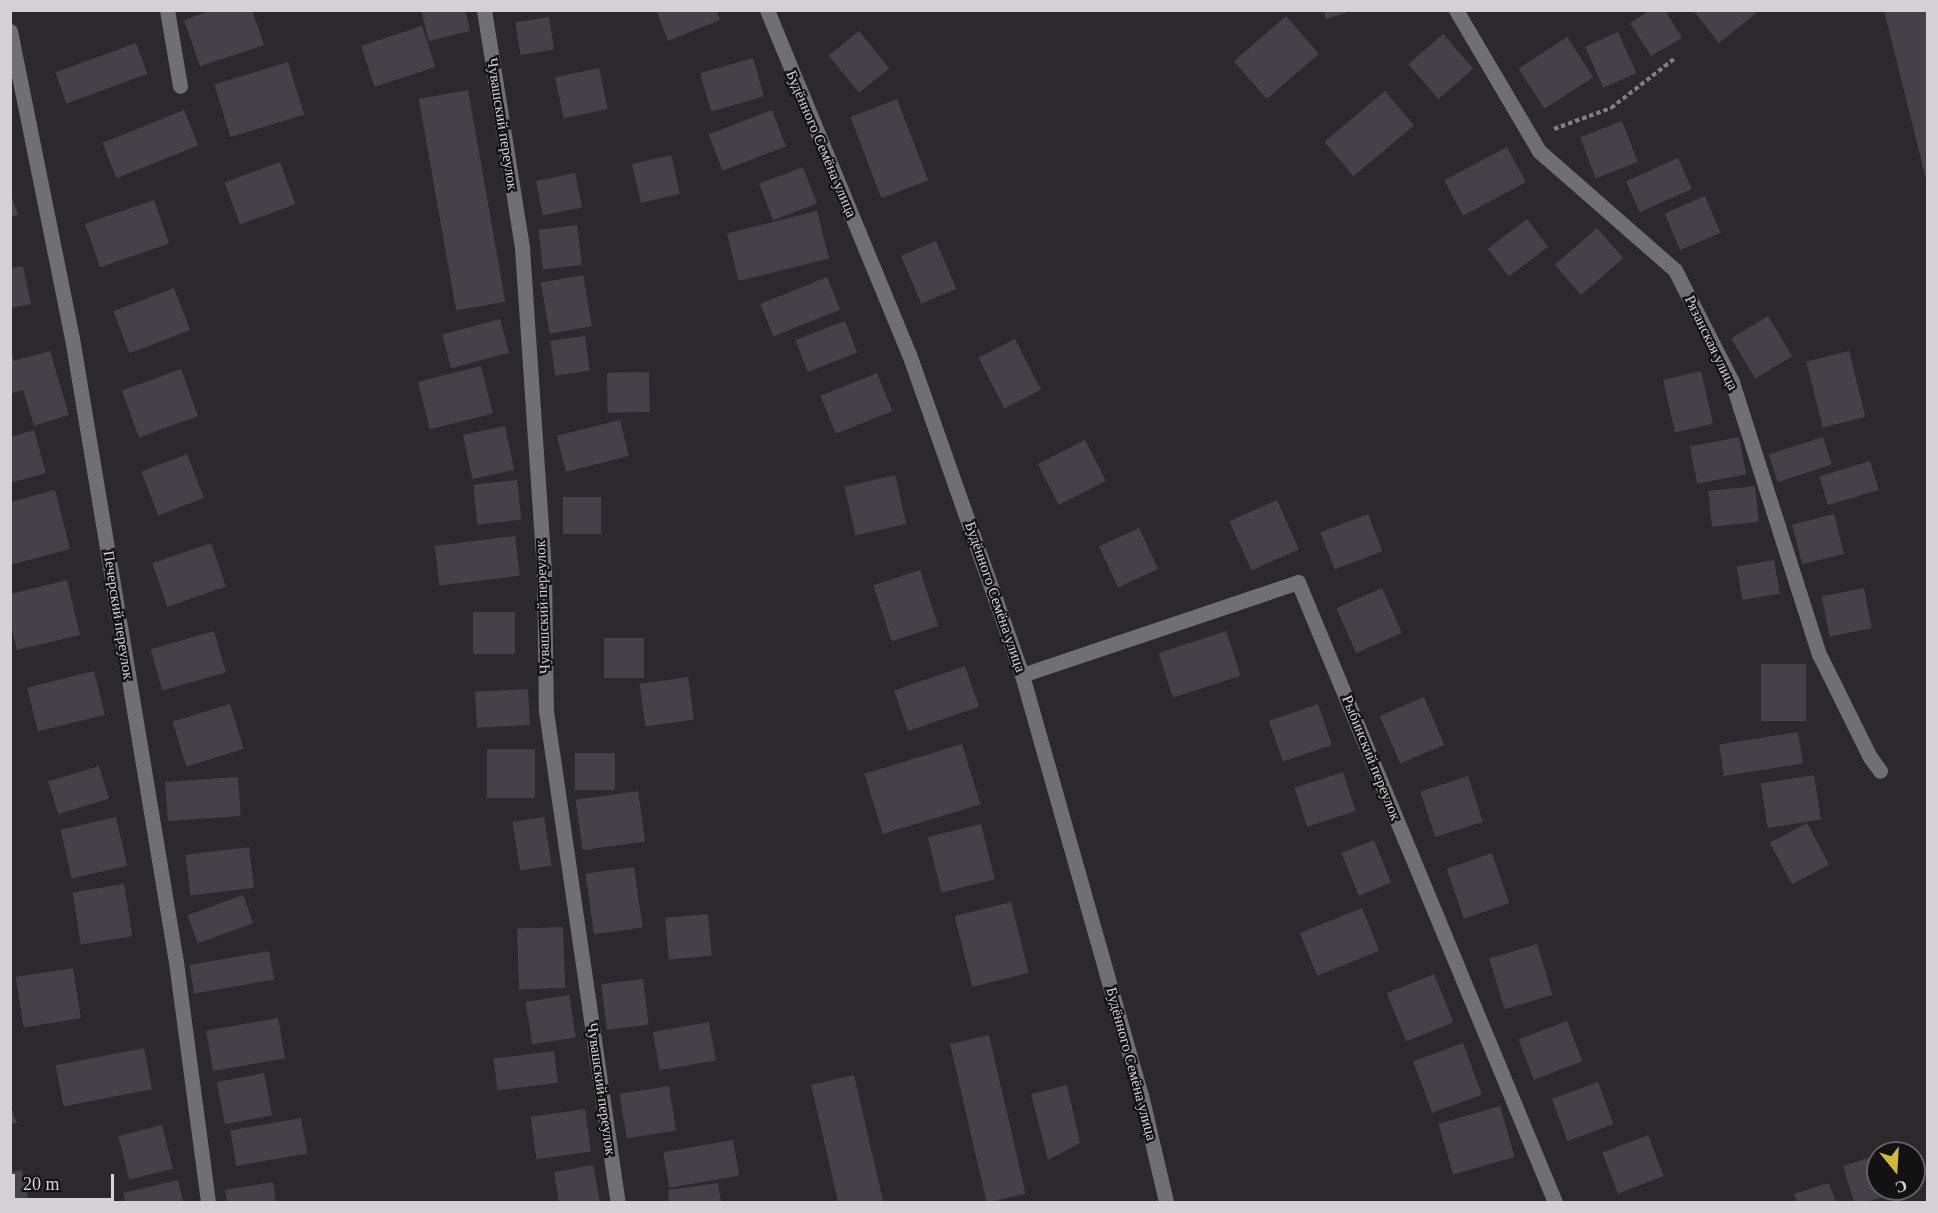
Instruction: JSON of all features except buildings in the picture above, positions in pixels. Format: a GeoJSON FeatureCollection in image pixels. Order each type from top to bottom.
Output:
{"type":"FeatureCollection","features":[{"type":"Feature","properties":{"kind":"street"},"geometry":{"type":"LineString","coordinates":[[167,10],[180,86]]}},
{"type":"Feature","properties":{"kind":"street","name":"Чувашский переулок"},"geometry":{"type":"LineString","coordinates":[[484,10],[522,248],[544,574],[546,711],[618,1203]]}},
{"type":"Feature","properties":{"kind":"street","name":"Будённого Семёна улица"},"geometry":{"type":"LineString","coordinates":[[767,10],[909,354],[1023,675],[1140,1095],[1166,1203]]}},
{"type":"Feature","properties":{"kind":"street","name":"Рязанская улица"},"geometry":{"type":"LineString","coordinates":[[1456,10],[1539,150],[1675,270],[1732,382],[1819,654],[1870,757],[1880,771]]}},
{"type":"Feature","properties":{"kind":"street","name":"Печерский переулок"},"geometry":{"type":"LineString","coordinates":[[10,31],[72,338],[176,962],[208,1203]]}},
{"type":"Feature","properties":{"kind":"street","name":"Рыбинский переулок"},"geometry":{"type":"LineString","coordinates":[[1023,675],[1298,582],[1555,1203]]}},
{"type":"Feature","properties":{"kind":"path"},"geometry":{"type":"LineString","coordinates":[[1532,138],[1611,108],[1674,59]]}}]}
